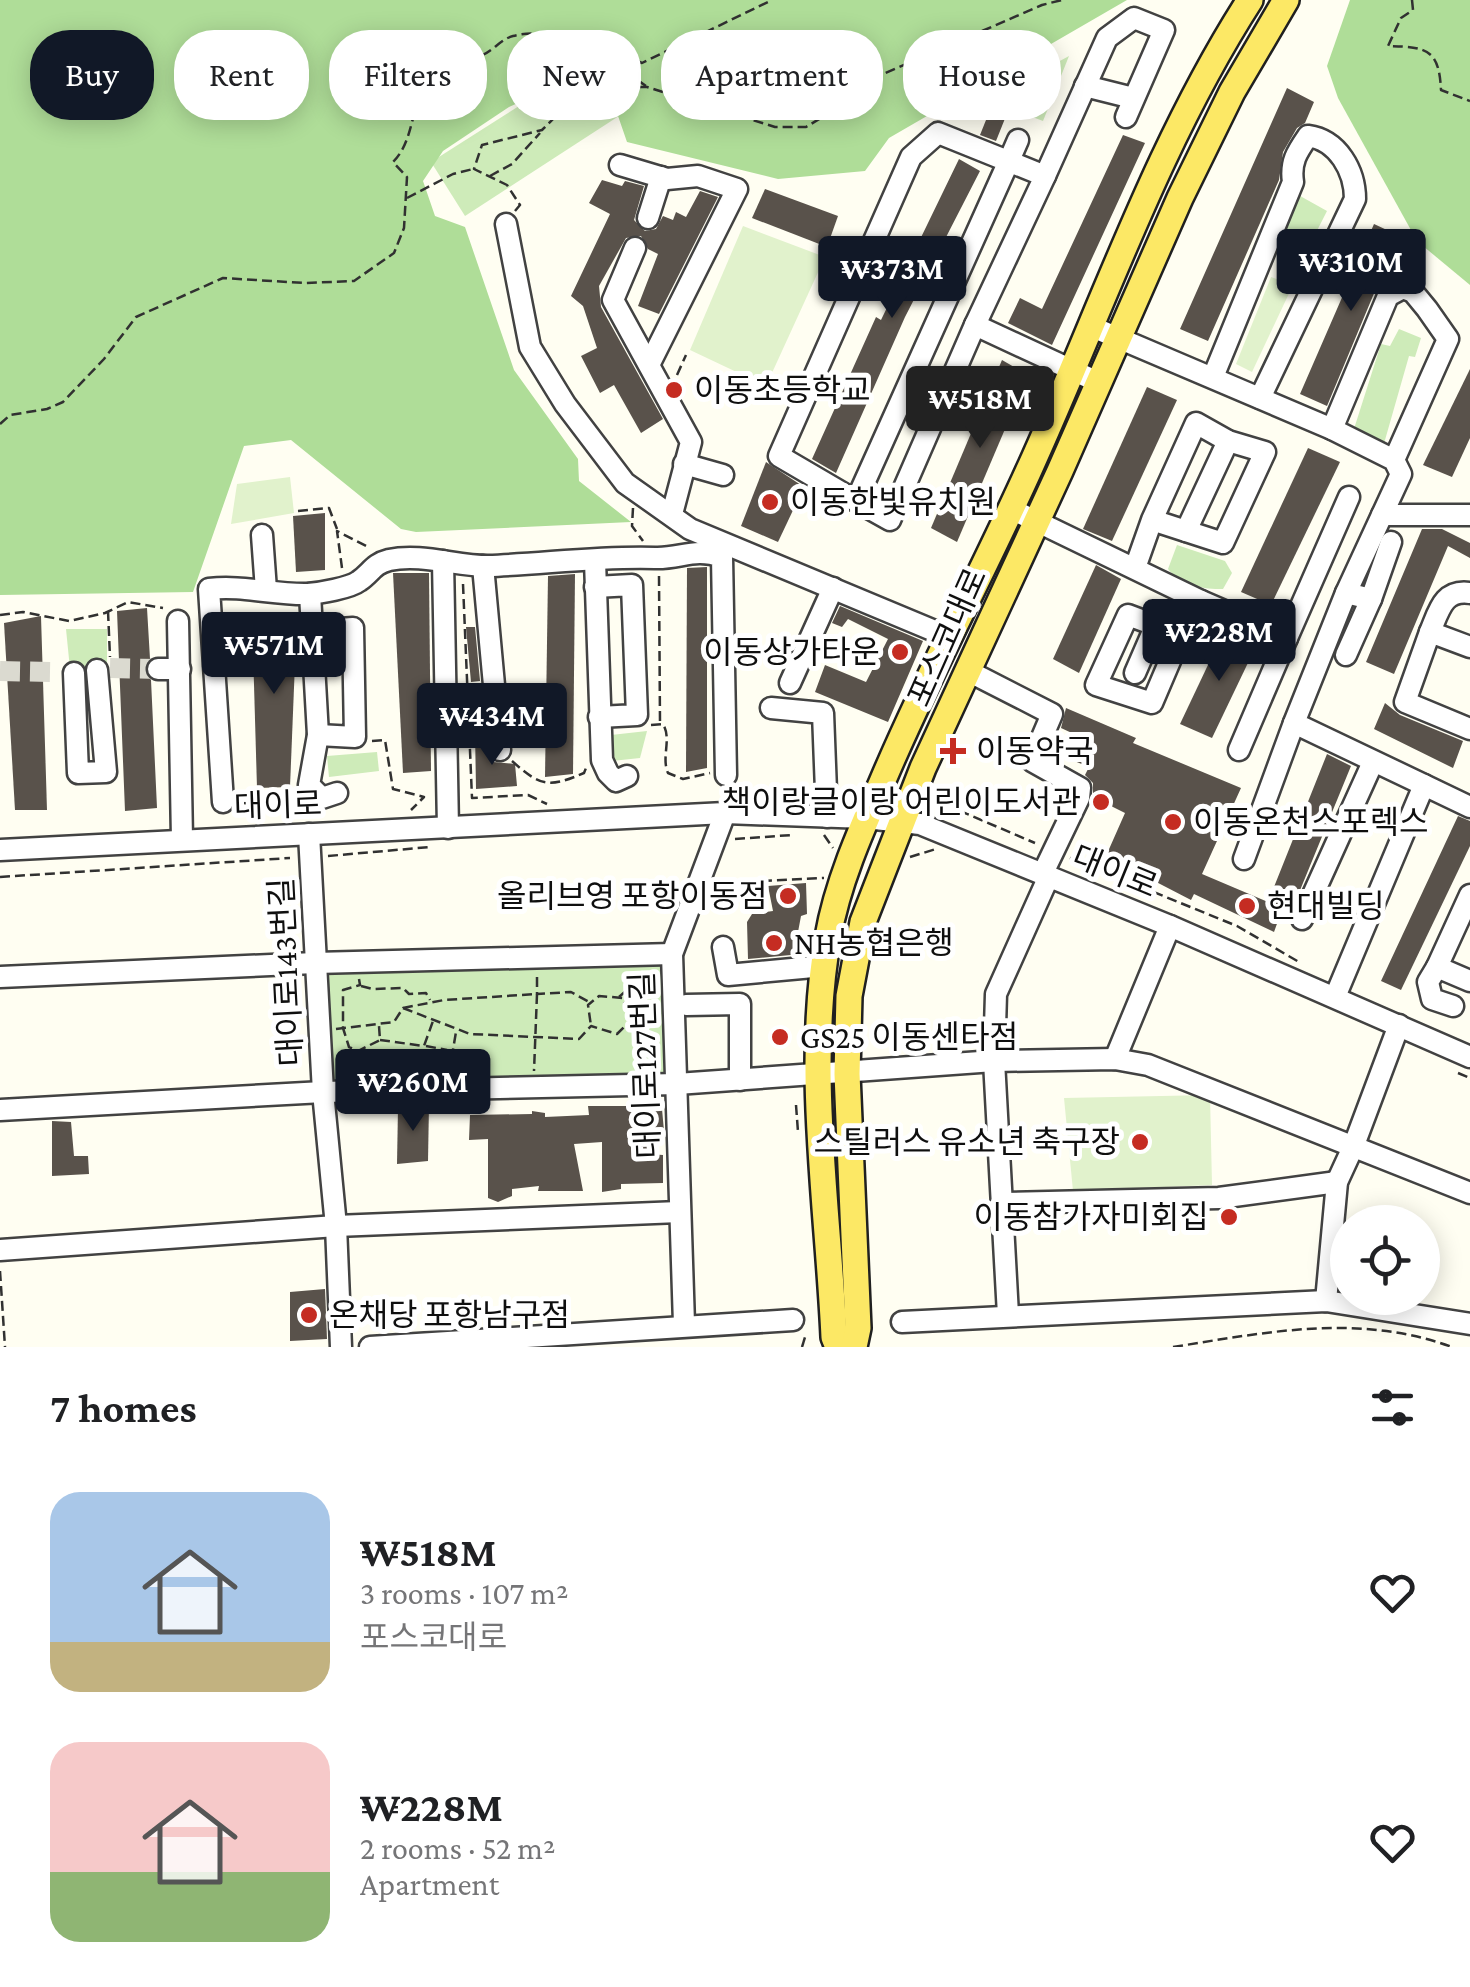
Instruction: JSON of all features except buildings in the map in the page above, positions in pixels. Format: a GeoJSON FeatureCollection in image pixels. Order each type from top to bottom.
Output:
{"type":"FeatureCollection","features":[{"type":"Feature","properties":{"kind":"main road","name":"포스코대로"},"geometry":{"type":"LineString","coordinates":[[838,1347],[834,1337],[818,1076],[824,966],[836,904],[866,818],[1011,509],[1200,84],[1250,0]]}},
{"type":"Feature","properties":{"kind":"main road","name":"포스코대로"},"geometry":{"type":"LineString","coordinates":[[854,1347],[858,1328],[847,1074],[849,996],[854,958],[873,891],[900,822],[1232,92],[1286,0]]}},
{"type":"Feature","properties":{"kind":"main road"},"geometry":{"type":"LineString","coordinates":[[993,545],[1010,545],[1020,556]]}},
{"type":"Feature","properties":{"kind":"street"},"geometry":{"type":"LineString","coordinates":[[1044,176],[938,133],[912,157],[779,456],[890,520],[975,325],[1044,176],[1085,86],[1107,38],[1134,18],[1164,30],[1129,107],[1085,86]]}},
{"type":"Feature","properties":{"kind":"street"},"geometry":{"type":"LineString","coordinates":[[1214,377],[1292,182],[1290,169],[1296,154],[1308,136],[1319,137],[1339,153],[1349,168],[1355,198],[1260,398]]}},
{"type":"Feature","properties":{"kind":"street"},"geometry":{"type":"LineString","coordinates":[[856,501],[1018,140]]}},
{"type":"Feature","properties":{"kind":"street"},"geometry":{"type":"LineString","coordinates":[[620,164],[661,177],[698,176],[737,189],[650,364]]}},
{"type":"Feature","properties":{"kind":"street"},"geometry":{"type":"LineString","coordinates":[[648,218],[661,177]]}},
{"type":"Feature","properties":{"kind":"street","name":"포스코대로"},"geometry":{"type":"LineString","coordinates":[[506,224],[530,347],[564,404],[625,483],[690,529],[949,637]]}},
{"type":"Feature","properties":{"kind":"street"},"geometry":{"type":"LineString","coordinates":[[635,248],[613,300],[690,442],[672,514]]}},
{"type":"Feature","properties":{"kind":"street"},"geometry":{"type":"LineString","coordinates":[[1332,428],[1388,296],[1403,288],[1413,292],[1448,340],[1394,460]]}},
{"type":"Feature","properties":{"kind":"street"},"geometry":{"type":"LineString","coordinates":[[975,325],[1098,382]]}},
{"type":"Feature","properties":{"kind":"street"},"geometry":{"type":"LineString","coordinates":[[1090,326],[1332,428],[1394,460],[1401,474],[1346,592],[1244,858]]}},
{"type":"Feature","properties":{"kind":"street"},"geometry":{"type":"LineString","coordinates":[[1134,568],[1152,520],[1196,423],[1228,441],[1265,452],[1224,543],[1152,520]]}},
{"type":"Feature","properties":{"kind":"street"},"geometry":{"type":"LineString","coordinates":[[1186,531],[1228,441]]}},
{"type":"Feature","properties":{"kind":"street"},"geometry":{"type":"LineString","coordinates":[[684,464],[723,475]]}},
{"type":"Feature","properties":{"kind":"street"},"geometry":{"type":"LineString","coordinates":[[1239,750],[1349,497]]}},
{"type":"Feature","properties":{"kind":"street"},"geometry":{"type":"LineString","coordinates":[[1011,509],[1287,638]]}},
{"type":"Feature","properties":{"kind":"street"},"geometry":{"type":"LineString","coordinates":[[1382,515],[1470,515]]}},
{"type":"Feature","properties":{"kind":"street"},"geometry":{"type":"LineString","coordinates":[[262,535],[266,590]]}},
{"type":"Feature","properties":{"kind":"street"},"geometry":{"type":"LineString","coordinates":[[1346,655],[1391,542]]}},
{"type":"Feature","properties":{"kind":"street"},"geometry":{"type":"LineString","coordinates":[[223,802],[209,590],[237,586],[310,594],[358,583],[372,566],[393,559],[482,566],[638,556],[659,559],[688,552],[722,557],[726,775]]}},
{"type":"Feature","properties":{"kind":"street"},"geometry":{"type":"LineString","coordinates":[[595,561],[602,746],[608,773],[616,780],[627,776]]}},
{"type":"Feature","properties":{"kind":"street"},"geometry":{"type":"LineString","coordinates":[[443,562],[448,828]]}},
{"type":"Feature","properties":{"kind":"street"},"geometry":{"type":"LineString","coordinates":[[482,566],[500,750]]}},
{"type":"Feature","properties":{"kind":"street"},"geometry":{"type":"LineString","coordinates":[[595,588],[632,586],[637,715],[599,717]]}},
{"type":"Feature","properties":{"kind":"street"},"geometry":{"type":"LineString","coordinates":[[790,684],[833,588]]}},
{"type":"Feature","properties":{"kind":"street"},"geometry":{"type":"LineString","coordinates":[[1468,723],[1406,702],[1445,598],[1458,591],[1470,593]]}},
{"type":"Feature","properties":{"kind":"street"},"geometry":{"type":"LineString","coordinates":[[1346,592],[1371,599]]}},
{"type":"Feature","properties":{"kind":"street"},"geometry":{"type":"LineString","coordinates":[[310,594],[318,735],[309,785],[322,798],[337,794]]}},
{"type":"Feature","properties":{"kind":"street"},"geometry":{"type":"LineString","coordinates":[[1181,635],[1128,615],[1096,684],[1152,703],[1181,635],[1202,601]]}},
{"type":"Feature","properties":{"kind":"street"},"geometry":{"type":"LineString","coordinates":[[178,621],[182,839]]}},
{"type":"Feature","properties":{"kind":"street"},"geometry":{"type":"LineString","coordinates":[[1135,672],[1154,627]]}},
{"type":"Feature","properties":{"kind":"street"},"geometry":{"type":"LineString","coordinates":[[313,631],[353,628],[355,737],[318,735]]}},
{"type":"Feature","properties":{"kind":"street"},"geometry":{"type":"LineString","coordinates":[[1430,632],[1470,647]]}},
{"type":"Feature","properties":{"kind":"street"},"geometry":{"type":"LineString","coordinates":[[104,669],[106,772],[78,773],[63,673],[104,669]]}},
{"type":"Feature","properties":{"kind":"street"},"geometry":{"type":"LineString","coordinates":[[158,669],[180,669]]}},
{"type":"Feature","properties":{"kind":"street"},"geometry":{"type":"LineString","coordinates":[[968,671],[1052,714],[1032,762],[1080,788],[996,994],[994,1061],[1008,1314]]}},
{"type":"Feature","properties":{"kind":"street"},"geometry":{"type":"LineString","coordinates":[[772,708],[823,714],[827,817]]}},
{"type":"Feature","properties":{"kind":"street"},"geometry":{"type":"LineString","coordinates":[[1294,724],[1470,807]]}},
{"type":"Feature","properties":{"kind":"street"},"geometry":{"type":"LineString","coordinates":[[1302,919],[1372,762]]}},
{"type":"Feature","properties":{"kind":"street"},"geometry":{"type":"LineString","coordinates":[[1335,997],[1424,785]]}},
{"type":"Feature","properties":{"kind":"street","name":"대이로"},"geometry":{"type":"LineString","coordinates":[[0,850],[448,828],[827,817],[900,822],[934,828],[1046,874],[1470,1057]]}},
{"type":"Feature","properties":{"kind":"street","name":"대이로127번길"},"geometry":{"type":"LineString","coordinates":[[684,1324],[672,954],[722,823]]}},
{"type":"Feature","properties":{"kind":"street","name":"대이로143번길"},"geometry":{"type":"LineString","coordinates":[[309,834],[341,1347]]}},
{"type":"Feature","properties":{"kind":"street"},"geometry":{"type":"LineString","coordinates":[[1453,1006],[1432,999],[1428,982],[1470,895]]}},
{"type":"Feature","properties":{"kind":"street"},"geometry":{"type":"LineString","coordinates":[[1115,1059],[1170,926]]}},
{"type":"Feature","properties":{"kind":"street"},"geometry":{"type":"LineString","coordinates":[[723,947],[728,975],[824,966]]}},
{"type":"Feature","properties":{"kind":"street"},"geometry":{"type":"LineString","coordinates":[[0,977],[316,963],[672,954]]}},
{"type":"Feature","properties":{"kind":"street"},"geometry":{"type":"LineString","coordinates":[[1437,968],[1470,981]]}},
{"type":"Feature","properties":{"kind":"street"},"geometry":{"type":"LineString","coordinates":[[686,1004],[740,1004],[740,1080]]}},
{"type":"Feature","properties":{"kind":"street"},"geometry":{"type":"LineString","coordinates":[[1326,1301],[1337,1182],[1399,1024]]}},
{"type":"Feature","properties":{"kind":"street"},"geometry":{"type":"LineString","coordinates":[[0,1110],[323,1092],[677,1084],[994,1061],[1115,1059],[1148,1065],[1470,1193]]}},
{"type":"Feature","properties":{"kind":"street"},"geometry":{"type":"LineString","coordinates":[[1002,1204],[1218,1198],[1337,1182]]}},
{"type":"Feature","properties":{"kind":"street"},"geometry":{"type":"LineString","coordinates":[[0,1250],[336,1226],[680,1212]]}},
{"type":"Feature","properties":{"kind":"street"},"geometry":{"type":"LineString","coordinates":[[902,1322],[1326,1301],[1470,1324]]}},
{"type":"Feature","properties":{"kind":"street"},"geometry":{"type":"LineString","coordinates":[[370,1347],[792,1320]]}},
{"type":"Feature","properties":{"kind":"path"},"geometry":{"type":"LineString","coordinates":[[641,63],[772,0]]}},
{"type":"Feature","properties":{"kind":"path"},"geometry":{"type":"LineString","coordinates":[[489,176],[512,164],[585,87],[647,87],[775,128],[806,126],[882,74],[1062,0]]}},
{"type":"Feature","properties":{"kind":"path"},"geometry":{"type":"LineString","coordinates":[[1412,0],[1413,10],[1401,18],[1388,46],[1410,46],[1428,52],[1440,66],[1440,90],[1470,102]]}},
{"type":"Feature","properties":{"kind":"path"},"geometry":{"type":"LineString","coordinates":[[0,424],[10,415],[63,402],[104,359],[136,317],[223,278],[354,282],[394,254],[404,228],[406,178],[392,162],[404,151],[427,82],[457,60],[484,56],[507,38]]}},
{"type":"Feature","properties":{"kind":"path"},"geometry":{"type":"LineString","coordinates":[[641,83],[647,87]]}},
{"type":"Feature","properties":{"kind":"path"},"geometry":{"type":"LineString","coordinates":[[474,169],[482,145],[542,130]]}},
{"type":"Feature","properties":{"kind":"path"},"geometry":{"type":"LineString","coordinates":[[405,199],[453,174],[474,169],[507,186],[520,205],[506,224]]}},
{"type":"Feature","properties":{"kind":"path"},"geometry":{"type":"LineString","coordinates":[[664,390],[671,388],[686,354]]}},
{"type":"Feature","properties":{"kind":"path"},"geometry":{"type":"LineString","coordinates":[[298,511],[329,508],[337,530],[342,574]]}},
{"type":"Feature","properties":{"kind":"path"},"geometry":{"type":"LineString","coordinates":[[626,538],[632,526]]}},
{"type":"Feature","properties":{"kind":"path"},"geometry":{"type":"LineString","coordinates":[[337,530],[381,554]]}},
{"type":"Feature","properties":{"kind":"path"},"geometry":{"type":"LineString","coordinates":[[659,559],[660,724]]}},
{"type":"Feature","properties":{"kind":"path"},"geometry":{"type":"LineString","coordinates":[[462,576],[472,798]]}},
{"type":"Feature","properties":{"kind":"path"},"geometry":{"type":"LineString","coordinates":[[0,614],[23,612],[69,621],[108,612],[128,602],[160,605],[178,621]]}},
{"type":"Feature","properties":{"kind":"path"},"geometry":{"type":"LineString","coordinates":[[104,669],[108,612]]}},
{"type":"Feature","properties":{"kind":"path"},"geometry":{"type":"LineString","coordinates":[[645,726],[660,724],[667,730],[664,763],[668,773],[684,779],[713,772],[726,775]]}},
{"type":"Feature","properties":{"kind":"path"},"geometry":{"type":"LineString","coordinates":[[500,750],[531,778],[550,784],[584,773],[591,757],[602,746]]}},
{"type":"Feature","properties":{"kind":"path"},"geometry":{"type":"LineString","coordinates":[[223,802],[270,804],[291,792],[294,781]]}},
{"type":"Feature","properties":{"kind":"path"},"geometry":{"type":"LineString","coordinates":[[393,789],[424,797]]}},
{"type":"Feature","properties":{"kind":"path"},"geometry":{"type":"LineString","coordinates":[[722,823],[732,839],[803,834]]}},
{"type":"Feature","properties":{"kind":"path"},"geometry":{"type":"LineString","coordinates":[[0,877],[419,848]]}},
{"type":"Feature","properties":{"kind":"path"},"geometry":{"type":"LineString","coordinates":[[699,883],[830,878]]}},
{"type":"Feature","properties":{"kind":"path"},"geometry":{"type":"LineString","coordinates":[[1182,902],[1236,926],[1302,963]]}},
{"type":"Feature","properties":{"kind":"path"},"geometry":{"type":"LineString","coordinates":[[534,1087],[538,957]]}},
{"type":"Feature","properties":{"kind":"path"},"geometry":{"type":"LineString","coordinates":[[359,962],[360,985]]}},
{"type":"Feature","properties":{"kind":"path"},"geometry":{"type":"LineString","coordinates":[[432,1002],[426,993],[409,994],[403,988],[373,989],[360,985],[343,990],[343,1028],[349,1048],[358,1051],[380,1040],[450,1051],[456,1029]]}},
{"type":"Feature","properties":{"kind":"path"},"geometry":{"type":"LineString","coordinates":[[619,997],[629,988],[644,987]]}},
{"type":"Feature","properties":{"kind":"path"},"geometry":{"type":"LineString","coordinates":[[336,1030],[394,1022],[403,1008],[432,1002],[571,992],[590,1003]]}},
{"type":"Feature","properties":{"kind":"path"},"geometry":{"type":"LineString","coordinates":[[403,1008],[470,1034],[580,1039],[591,1026],[590,1003],[599,996],[623,998],[631,1020],[617,1034],[591,1026]]}},
{"type":"Feature","properties":{"kind":"path"},"geometry":{"type":"LineString","coordinates":[[424,1046],[433,1020]]}},
{"type":"Feature","properties":{"kind":"path"},"geometry":{"type":"LineString","coordinates":[[378,1023],[380,1040]]}},
{"type":"Feature","properties":{"kind":"path"},"geometry":{"type":"LineString","coordinates":[[0,1271],[4,1347]]}},
{"type":"Feature","properties":{"kind":"path"},"geometry":{"type":"LineString","coordinates":[[1173,1347],[1303,1327],[1420,1336],[1452,1347]]}},
{"type":"Feature","properties":{"kind":"green space"},"geometry":{"type":"Polygon","coordinates":[[[0,0],[1127,0],[1061,38],[1061,30],[903,30],[903,120],[920,120],[889,138],[865,171],[778,179],[627,142],[619,120],[641,120],[641,30],[507,30],[507,108],[443,151],[423,181],[435,216],[465,227],[514,370],[578,459],[579,481],[631,522],[416,532],[401,529],[291,440],[244,446],[193,592],[0,595],[0,0]]]}},
{"type":"Feature","properties":{"kind":"green space"},"geometry":{"type":"Polygon","coordinates":[[[1350,0],[1470,0],[1470,285],[1417,241],[1338,98],[1327,66],[1350,0]]]}},
{"type":"Feature","properties":{"kind":"green space"},"geometry":{"type":"Polygon","coordinates":[[[1069,56],[1061,76],[1061,60],[1069,56]]]}},
{"type":"Feature","properties":{"kind":"green space"},"geometry":{"type":"Polygon","coordinates":[[[507,114],[507,120],[613,120],[465,216],[431,162],[507,114]]]}},
{"type":"Feature","properties":{"kind":"green space"},"geometry":{"type":"Polygon","coordinates":[[[1293,192],[1327,211],[1294,276],[1286,270],[1290,259],[1282,254],[1283,246],[1276,243],[1293,192]]]}},
{"type":"Feature","properties":{"kind":"green space"},"geometry":{"type":"Polygon","coordinates":[[[743,226],[825,257],[766,386],[690,350],[743,226]]]}},
{"type":"Feature","properties":{"kind":"green space"},"geometry":{"type":"Polygon","coordinates":[[[1271,277],[1293,285],[1252,372],[1236,364],[1271,277]]]}},
{"type":"Feature","properties":{"kind":"green space"},"geometry":{"type":"Polygon","coordinates":[[[1399,329],[1421,338],[1415,357],[1409,356],[1383,447],[1353,432],[1381,344],[1390,346],[1399,329]]]}},
{"type":"Feature","properties":{"kind":"green space"},"geometry":{"type":"Polygon","coordinates":[[[290,477],[294,513],[231,524],[237,484],[290,477]]]}},
{"type":"Feature","properties":{"kind":"green space"},"geometry":{"type":"Polygon","coordinates":[[[1177,545],[1225,561],[1232,573],[1223,589],[1192,585],[1173,574],[1168,569],[1177,545]]]}},
{"type":"Feature","properties":{"kind":"green space"},"geometry":{"type":"Polygon","coordinates":[[[66,629],[107,629],[107,664],[70,669],[66,629]]]}},
{"type":"Feature","properties":{"kind":"green space"},"geometry":{"type":"Polygon","coordinates":[[[647,731],[640,758],[612,761],[611,735],[647,731]]]}},
{"type":"Feature","properties":{"kind":"green space"},"geometry":{"type":"Polygon","coordinates":[[[377,752],[379,771],[329,777],[327,756],[377,752]]]}},
{"type":"Feature","properties":{"kind":"green space"},"geometry":{"type":"Polygon","coordinates":[[[672,954],[677,1084],[323,1092],[315,963],[672,954]]]}},
{"type":"Feature","properties":{"kind":"green space","name":"스틸러스 유소년 축구장"},"geometry":{"type":"Polygon","coordinates":[[[1210,1095],[1212,1185],[1073,1191],[1064,1098],[1210,1095]]]}},
{"type":"Feature","properties":{"kind":"tunnel"},"geometry":{"type":"LineString","coordinates":[[110,668],[158,669]]}},
{"type":"Feature","properties":{"kind":"tunnel"},"geometry":{"type":"LineString","coordinates":[[0,671],[52,672]]}},
{"type":"Feature","properties":{"kind":"place","name":"이동초등학교"},"geometry":{"type":"Point","coordinates":[674,390]}},
{"type":"Feature","properties":{"kind":"place","name":"이동한빛유치원"},"geometry":{"type":"Point","coordinates":[770,502]}},
{"type":"Feature","properties":{"kind":"place","name":"이동상가타운"},"geometry":{"type":"Point","coordinates":[900,652]}},
{"type":"Feature","properties":{"kind":"place","name":"이동약국"},"geometry":{"type":"Point","coordinates":[953,751]}},
{"type":"Feature","properties":{"kind":"place","name":"책이랑글이랑 어린이도서관"},"geometry":{"type":"Point","coordinates":[1101,802]}},
{"type":"Feature","properties":{"kind":"place","name":"이동온천스포렉스"},"geometry":{"type":"Point","coordinates":[1173,822]}},
{"type":"Feature","properties":{"kind":"place","name":"올리브영 포항이동점"},"geometry":{"type":"Point","coordinates":[788,896]}},
{"type":"Feature","properties":{"kind":"place","name":"현대빌딩"},"geometry":{"type":"Point","coordinates":[1247,906]}},
{"type":"Feature","properties":{"kind":"place","name":"NH농협은행"},"geometry":{"type":"Point","coordinates":[774,943]}},
{"type":"Feature","properties":{"kind":"place","name":"GS25 이동센타점"},"geometry":{"type":"Point","coordinates":[780,1037]}},
{"type":"Feature","properties":{"kind":"place","name":"스틸러스 유소년 축구장"},"geometry":{"type":"Point","coordinates":[1140,1142]}},
{"type":"Feature","properties":{"kind":"place","name":"이동참가자미회집"},"geometry":{"type":"Point","coordinates":[1229,1217]}},
{"type":"Feature","properties":{"kind":"place","name":"온채당 포항남구점"},"geometry":{"type":"Point","coordinates":[309,1315]}}]}
